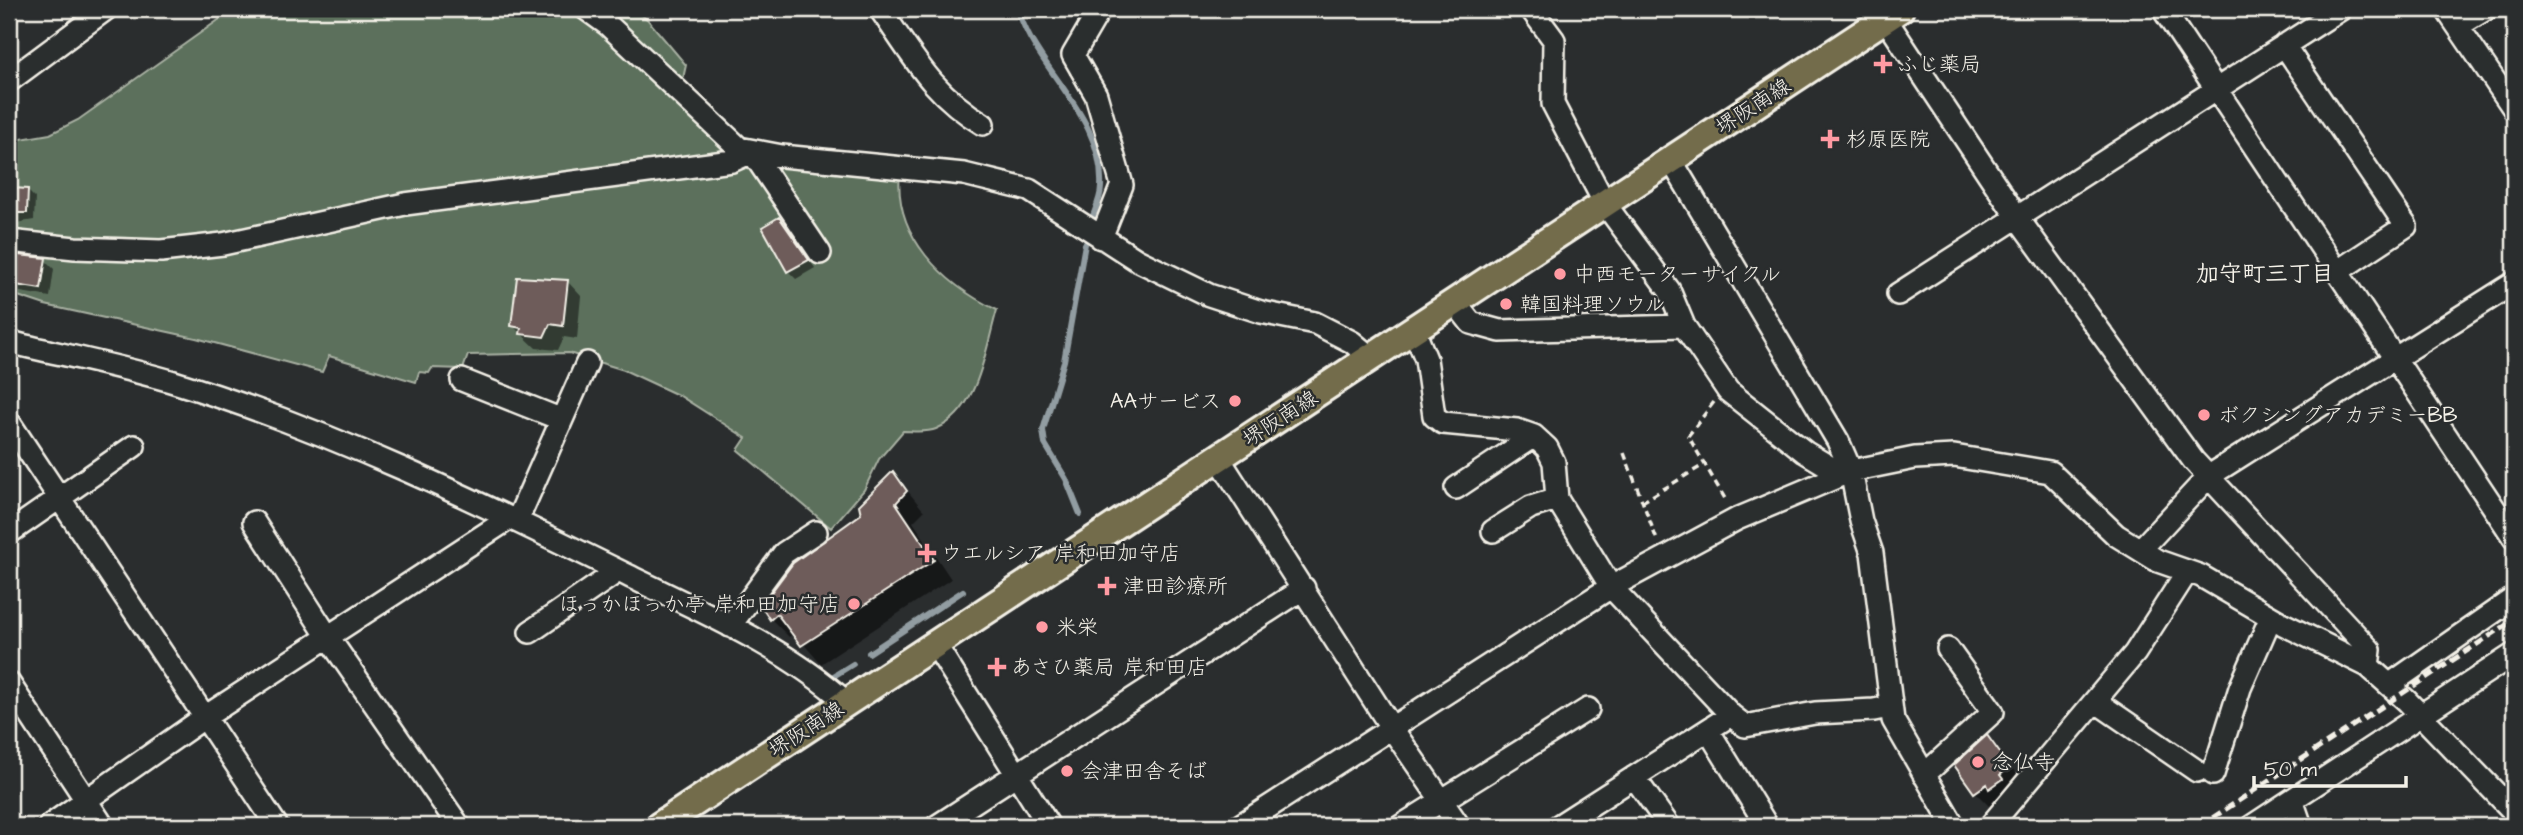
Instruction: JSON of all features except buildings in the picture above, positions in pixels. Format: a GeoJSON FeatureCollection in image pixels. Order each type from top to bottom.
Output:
{"type":"FeatureCollection","features":[{"type":"Feature","properties":{"kind":"main road","name":"堺阪南線"},"geometry":{"type":"LineString","coordinates":[[659,826],[1218,457],[1456,304],[1888,12]]}},
{"type":"Feature","properties":{"kind":"street"},"geometry":{"type":"LineString","coordinates":[[9,80],[106,9]]}},
{"type":"Feature","properties":{"kind":"street"},"geometry":{"type":"LineString","coordinates":[[586,9],[608,25],[728,141],[752,152],[964,174],[1028,190],[1137,260],[1209,295],[1261,312],[1315,323],[1352,342],[1371,358]]}},
{"type":"Feature","properties":{"kind":"street"},"geometry":{"type":"LineString","coordinates":[[880,9],[934,88],[959,110],[983,124]]}},
{"type":"Feature","properties":{"kind":"street"},"geometry":{"type":"LineString","coordinates":[[1101,9],[1073,55],[1097,95],[1122,185],[1101,238]]}},
{"type":"Feature","properties":{"kind":"street"},"geometry":{"type":"LineString","coordinates":[[1531,9],[1554,40],[1553,104],[1605,204],[1655,268],[1669,290],[1684,326],[1725,387],[1805,452],[1847,473]]}},
{"type":"Feature","properties":{"kind":"street"},"geometry":{"type":"LineString","coordinates":[[2163,9],[2338,271],[2393,360],[2514,538]]}},
{"type":"Feature","properties":{"kind":"street"},"geometry":{"type":"LineString","coordinates":[[1898,294],[2341,9]]}},
{"type":"Feature","properties":{"kind":"street"},"geometry":{"type":"LineString","coordinates":[[2486,9],[2452,17],[2514,109]]}},
{"type":"Feature","properties":{"kind":"street"},"geometry":{"type":"LineString","coordinates":[[1888,12],[2017,217],[2193,460],[2370,650],[2368,666]]}},
{"type":"Feature","properties":{"kind":"street"},"geometry":{"type":"LineString","coordinates":[[2284,45],[2406,226],[2338,271]]}},
{"type":"Feature","properties":{"kind":"street"},"geometry":{"type":"LineString","coordinates":[[9,241],[75,248],[161,251],[223,244],[405,204],[733,161],[752,152]]}},
{"type":"Feature","properties":{"kind":"street"},"geometry":{"type":"LineString","coordinates":[[752,152],[820,253]]}},
{"type":"Feature","properties":{"kind":"street"},"geometry":{"type":"LineString","coordinates":[[1671,160],[1838,441],[1872,553],[1889,706],[1893,720],[1954,826]]}},
{"type":"Feature","properties":{"kind":"street"},"geometry":{"type":"LineString","coordinates":[[2141,549],[2209,476],[2514,283]]}},
{"type":"Feature","properties":{"kind":"street"},"geometry":{"type":"LineString","coordinates":[[1456,304],[1471,323],[1500,331],[1684,326]]}},
{"type":"Feature","properties":{"kind":"street"},"geometry":{"type":"LineString","coordinates":[[1414,330],[1426,359],[1434,416],[1443,423],[1517,430],[1534,436],[1554,462],[1557,499],[1611,587],[1731,715],[1745,726],[1815,713],[1874,710],[1889,706]]}},
{"type":"Feature","properties":{"kind":"street"},"geometry":{"type":"LineString","coordinates":[[9,342],[173,382],[288,423],[514,519],[730,626],[818,677],[847,703]]}},
{"type":"Feature","properties":{"kind":"street"},"geometry":{"type":"LineString","coordinates":[[49,826],[205,718],[514,519],[587,363]]}},
{"type":"Feature","properties":{"kind":"street"},"geometry":{"type":"LineString","coordinates":[[462,380],[560,419]]}},
{"type":"Feature","properties":{"kind":"street"},"geometry":{"type":"LineString","coordinates":[[9,422],[277,826]]}},
{"type":"Feature","properties":{"kind":"street"},"geometry":{"type":"LineString","coordinates":[[1455,488],[1534,436]]}},
{"type":"Feature","properties":{"kind":"street"},"geometry":{"type":"LineString","coordinates":[[9,533],[134,446]]}},
{"type":"Feature","properties":{"kind":"street"},"geometry":{"type":"LineString","coordinates":[[1239,826],[1611,587],[1737,519],[1847,473],[1915,458],[1954,456],[2050,472],[2116,534],[2158,561],[2187,572],[2368,666],[2421,716],[2514,812]]}},
{"type":"Feature","properties":{"kind":"street"},"geometry":{"type":"LineString","coordinates":[[1218,457],[1391,727],[1459,826]]}},
{"type":"Feature","properties":{"kind":"street"},"geometry":{"type":"LineString","coordinates":[[1505,530],[1531,507],[1557,499]]}},
{"type":"Feature","properties":{"kind":"street"},"geometry":{"type":"LineString","coordinates":[[254,522],[328,637],[459,826]]}},
{"type":"Feature","properties":{"kind":"street"},"geometry":{"type":"LineString","coordinates":[[730,626],[784,553],[816,533]]}},
{"type":"Feature","properties":{"kind":"street"},"geometry":{"type":"LineString","coordinates":[[542,631],[618,571]]}},
{"type":"Feature","properties":{"kind":"street"},"geometry":{"type":"LineString","coordinates":[[1990,826],[2135,653],[2187,572]]}},
{"type":"Feature","properties":{"kind":"street"},"geometry":{"type":"LineString","coordinates":[[937,826],[1304,588]]}},
{"type":"Feature","properties":{"kind":"street"},"geometry":{"type":"LineString","coordinates":[[2389,685],[2514,598]]}},
{"type":"Feature","properties":{"kind":"street"},"geometry":{"type":"LineString","coordinates":[[2095,701],[2205,773],[2271,617]]}},
{"type":"Feature","properties":{"kind":"street"},"geometry":{"type":"LineString","coordinates":[[935,644],[1049,826]]}},
{"type":"Feature","properties":{"kind":"street"},"geometry":{"type":"LineString","coordinates":[[1924,775],[1993,712],[1948,649]]}},
{"type":"Feature","properties":{"kind":"street"},"geometry":{"type":"LineString","coordinates":[[2252,826],[2514,654]]}},
{"type":"Feature","properties":{"kind":"street"},"geometry":{"type":"LineString","coordinates":[[9,683],[103,826]]}},
{"type":"Feature","properties":{"kind":"street"},"geometry":{"type":"LineString","coordinates":[[1401,826],[1588,709]]}},
{"type":"Feature","properties":{"kind":"street"},"geometry":{"type":"LineString","coordinates":[[1558,826],[1731,715]]}},
{"type":"Feature","properties":{"kind":"street"},"geometry":{"type":"LineString","coordinates":[[1708,730],[1767,826]]}},
{"type":"Feature","properties":{"kind":"street"},"geometry":{"type":"LineString","coordinates":[[1634,777],[1669,826]]}},
{"type":"Feature","properties":{"kind":"street"},"geometry":{"type":"LineString","coordinates":[[2292,800],[2301,826]]}},
{"type":"Feature","properties":{"kind":"path"},"geometry":{"type":"LineString","coordinates":[[1725,387],[1688,436],[1737,519]]}},
{"type":"Feature","properties":{"kind":"path"},"geometry":{"type":"LineString","coordinates":[[1624,453],[1664,558]]}},
{"type":"Feature","properties":{"kind":"path"},"geometry":{"type":"LineString","coordinates":[[1642,502],[1705,464]]}},
{"type":"Feature","properties":{"kind":"green space"},"geometry":{"type":"Polygon","coordinates":[[[234,9],[634,9],[648,20],[686,65],[682,83],[731,152],[900,172],[900,195],[913,237],[941,272],[977,299],[997,310],[984,360],[971,394],[950,420],[936,429],[903,431],[879,459],[864,490],[831,528],[738,450],[746,438],[680,396],[624,370],[569,353],[468,355],[463,369],[432,368],[429,373],[419,372],[416,382],[329,356],[322,372],[196,338],[45,305],[9,293],[9,141],[50,134],[78,120],[234,9]]]}},
{"type":"Feature","properties":{"kind":"waterway"},"geometry":{"type":"LineString","coordinates":[[1017,9],[1031,39],[1078,111],[1095,147],[1100,166],[1101,192],[1090,224]]}},
{"type":"Feature","properties":{"kind":"waterway"},"geometry":{"type":"LineString","coordinates":[[1080,514],[1066,479],[1045,444],[1043,430],[1064,361],[1085,244]]}},
{"type":"Feature","properties":{"kind":"waterway"},"geometry":{"type":"LineString","coordinates":[[869,653],[963,591]]}},
{"type":"Feature","properties":{"kind":"waterway"},"geometry":{"type":"LineString","coordinates":[[832,677],[853,664]]}},
{"type":"Feature","properties":{"kind":"railway"},"geometry":{"type":"LineString","coordinates":[[2200,826],[2514,620]]}},
{"type":"Feature","properties":{"kind":"place","name":"ふじ薬局"},"geometry":{"type":"Point","coordinates":[1883,64]}},
{"type":"Feature","properties":{"kind":"place","name":"杉原医院"},"geometry":{"type":"Point","coordinates":[1830,139]}},
{"type":"Feature","properties":{"kind":"place","name":"中西モーターサイクル"},"geometry":{"type":"Point","coordinates":[1560,274]}},
{"type":"Feature","properties":{"kind":"place","name":"韓国料理ソウル"},"geometry":{"type":"Point","coordinates":[1506,304]}},
{"type":"Feature","properties":{"kind":"place","name":"AAサービス"},"geometry":{"type":"Point","coordinates":[1235,401]}},
{"type":"Feature","properties":{"kind":"place","name":"ボクシングアカデミーBB"},"geometry":{"type":"Point","coordinates":[2204,415]}},
{"type":"Feature","properties":{"kind":"place","name":"ウエルシア 岸和田加守店"},"geometry":{"type":"Point","coordinates":[927,553]}},
{"type":"Feature","properties":{"kind":"place","name":"津田診療所"},"geometry":{"type":"Point","coordinates":[1107,586]}},
{"type":"Feature","properties":{"kind":"place","name":"ほっかほっか亭 岸和田加守店"},"geometry":{"type":"Point","coordinates":[854,604]}},
{"type":"Feature","properties":{"kind":"place","name":"米栄"},"geometry":{"type":"Point","coordinates":[1042,627]}},
{"type":"Feature","properties":{"kind":"place","name":"あさひ薬局 岸和田店"},"geometry":{"type":"Point","coordinates":[997,667]}},
{"type":"Feature","properties":{"kind":"place","name":"念仏寺"},"geometry":{"type":"Point","coordinates":[1978,762]}},
{"type":"Feature","properties":{"kind":"place","name":"会津田舎そば"},"geometry":{"type":"Point","coordinates":[1067,771]}},
{"type":"Feature","properties":{"kind":"district","name":"加守町三丁目"},"geometry":{"type":"Point","coordinates":[2265,273]}}]}
